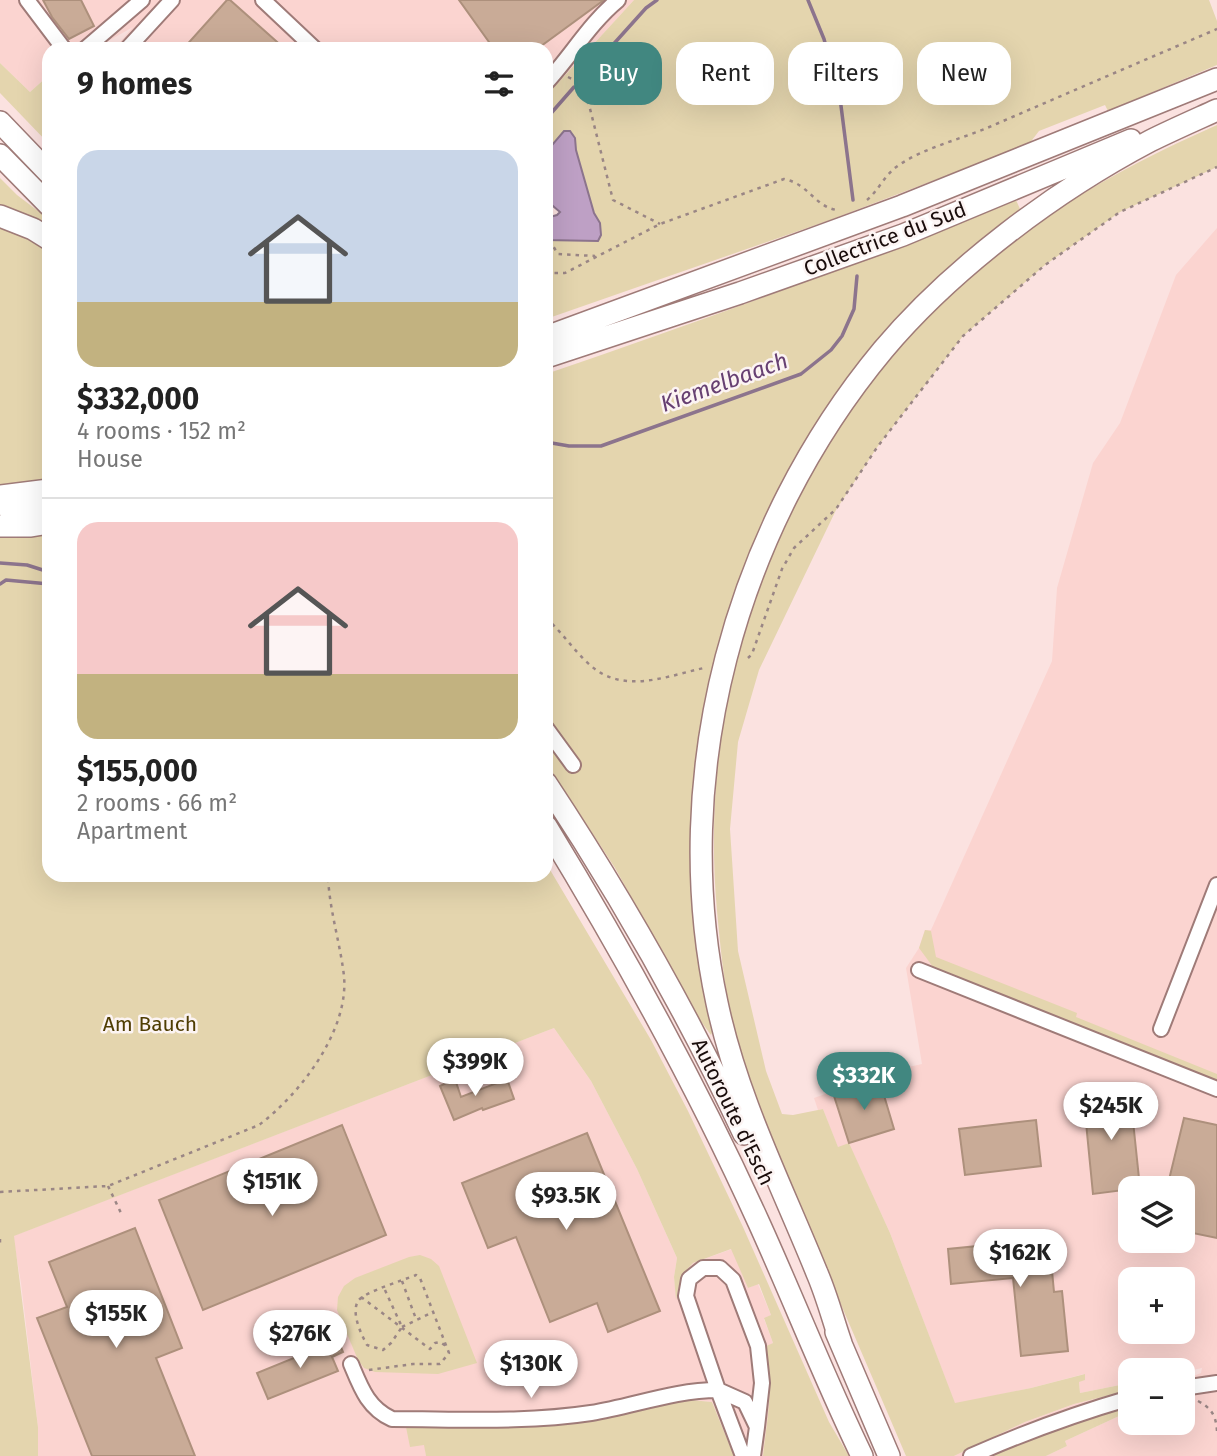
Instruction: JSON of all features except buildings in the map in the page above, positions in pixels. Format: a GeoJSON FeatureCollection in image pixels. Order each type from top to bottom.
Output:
{"type":"FeatureCollection","features":[{"type":"Feature","properties":{"kind":"highway","name":"Collectrice du Sud"},"geometry":{"type":"LineString","coordinates":[[735,269],[1048,149],[1217,79]]}},
{"type":"Feature","properties":{"kind":"highway","name":"Collectrice du Sud"},"geometry":{"type":"LineString","coordinates":[[553,355],[740,293],[903,235],[1217,104]]}},
{"type":"Feature","properties":{"kind":"highway"},"geometry":{"type":"LineString","coordinates":[[841,1343],[819,1276],[752,1122],[724,1038],[709,957],[702,881],[701,815],[714,713],[740,605],[773,524],[812,451],[884,349],[928,303],[981,255],[1062,194],[1149,142],[1217,110]]}},
{"type":"Feature","properties":{"kind":"highway"},"geometry":{"type":"LineString","coordinates":[[0,122],[42,166]]}},
{"type":"Feature","properties":{"kind":"highway"},"geometry":{"type":"LineString","coordinates":[[0,155],[42,198]]}},
{"type":"Feature","properties":{"kind":"highway"},"geometry":{"type":"LineString","coordinates":[[0,216],[42,235]]}},
{"type":"Feature","properties":{"kind":"highway"},"geometry":{"type":"LineString","coordinates":[[553,327],[735,269]]}},
{"type":"Feature","properties":{"kind":"highway"},"geometry":{"type":"LineString","coordinates":[[553,334],[735,269]]}},
{"type":"Feature","properties":{"kind":"highway"},"geometry":{"type":"LineString","coordinates":[[0,496],[42,491]]}},
{"type":"Feature","properties":{"kind":"highway"},"geometry":{"type":"LineString","coordinates":[[0,509],[42,506]]}},
{"type":"Feature","properties":{"kind":"highway"},"geometry":{"type":"LineString","coordinates":[[0,526],[42,524]]}},
{"type":"Feature","properties":{"kind":"highway","name":"Autoroute d'Esch"},"geometry":{"type":"LineString","coordinates":[[553,794],[606,878],[689,1022],[841,1343],[889,1456]]}},
{"type":"Feature","properties":{"kind":"highway","name":"Autoroute d'Esch"},"geometry":{"type":"LineString","coordinates":[[553,838],[624,957],[703,1105],[759,1222],[862,1456]]}},
{"type":"Feature","properties":{"kind":"highway"},"geometry":{"type":"LineString","coordinates":[[553,845],[576,876]]}},
{"type":"Feature","properties":{"kind":"street"},"geometry":{"type":"LineString","coordinates":[[27,0],[59,42]]}},
{"type":"Feature","properties":{"kind":"street"},"geometry":{"type":"LineString","coordinates":[[93,42],[142,0]]}},
{"type":"Feature","properties":{"kind":"street"},"geometry":{"type":"LineString","coordinates":[[133,42],[172,0]]}},
{"type":"Feature","properties":{"kind":"street"},"geometry":{"type":"LineString","coordinates":[[263,0],[308,42]]}},
{"type":"Feature","properties":{"kind":"street"},"geometry":{"type":"LineString","coordinates":[[553,75],[601,14],[618,0]]}},
{"type":"Feature","properties":{"kind":"street"},"geometry":{"type":"LineString","coordinates":[[553,738],[573,765]]}},
{"type":"Feature","properties":{"kind":"street"},"geometry":{"type":"LineString","coordinates":[[1161,1029],[1217,885]]}},
{"type":"Feature","properties":{"kind":"street"},"geometry":{"type":"LineString","coordinates":[[919,970],[1217,1089]]}},
{"type":"Feature","properties":{"kind":"street"},"geometry":{"type":"LineString","coordinates":[[743,1456],[686,1296],[689,1279],[703,1268],[720,1268],[733,1280],[758,1346],[762,1383],[753,1456]]}},
{"type":"Feature","properties":{"kind":"street"},"geometry":{"type":"LineString","coordinates":[[354,1370],[368,1401],[380,1414],[392,1419],[519,1419],[591,1413],[692,1390],[718,1390],[745,1402],[757,1427]]}},
{"type":"Feature","properties":{"kind":"street"},"geometry":{"type":"LineString","coordinates":[[1195,1386],[1217,1383]]}},
{"type":"Feature","properties":{"kind":"street"},"geometry":{"type":"LineString","coordinates":[[971,1456],[1030,1430],[1118,1401]]}},
{"type":"Feature","properties":{"kind":"path"},"geometry":{"type":"LineString","coordinates":[[865,201],[875,193],[886,176],[913,157],[1217,29]]}},
{"type":"Feature","properties":{"kind":"path"},"geometry":{"type":"LineString","coordinates":[[557,71],[584,85],[613,200],[660,224]]}},
{"type":"Feature","properties":{"kind":"path"},"geometry":{"type":"LineString","coordinates":[[748,658],[752,654],[782,569],[794,548],[836,509],[886,435],[963,336],[1045,265],[1120,212],[1217,167]]}},
{"type":"Feature","properties":{"kind":"path"},"geometry":{"type":"LineString","coordinates":[[553,273],[565,273],[660,224],[784,179],[798,182],[827,209],[837,211],[846,208]]}},
{"type":"Feature","properties":{"kind":"path"},"geometry":{"type":"LineString","coordinates":[[553,246],[558,254],[598,256]]}},
{"type":"Feature","properties":{"kind":"path"},"geometry":{"type":"LineString","coordinates":[[553,625],[591,666],[606,676],[628,682],[645,681],[704,668]]}},
{"type":"Feature","properties":{"kind":"path"},"geometry":{"type":"LineString","coordinates":[[0,1192],[108,1186],[259,1125],[287,1101],[329,1044],[342,1009],[344,978],[329,882]]}},
{"type":"Feature","properties":{"kind":"path"},"geometry":{"type":"LineString","coordinates":[[108,1186],[121,1213]]}},
{"type":"Feature","properties":{"kind":"path"},"geometry":{"type":"LineString","coordinates":[[354,1370],[440,1364],[449,1353],[435,1312],[420,1278],[416,1275],[362,1297],[355,1311],[360,1332],[367,1345],[383,1350],[402,1327],[435,1312]]}},
{"type":"Feature","properties":{"kind":"path"},"geometry":{"type":"LineString","coordinates":[[402,1281],[416,1319]]}},
{"type":"Feature","properties":{"kind":"path"},"geometry":{"type":"LineString","coordinates":[[384,1288],[402,1327]]}},
{"type":"Feature","properties":{"kind":"path"},"geometry":{"type":"LineString","coordinates":[[362,1297],[430,1349],[440,1342],[447,1347]]}},
{"type":"Feature","properties":{"kind":"path"},"geometry":{"type":"LineString","coordinates":[[1195,1396],[1210,1408],[1217,1431]]}},
{"type":"Feature","properties":{"kind":"shaded area"},"geometry":{"type":"Polygon","coordinates":[[[0,0],[634,0],[596,42],[574,42],[574,65],[553,88],[553,42],[120,42],[133,27],[106,42],[42,42],[42,81],[30,92],[0,63],[0,0]]]}},
{"type":"Feature","properties":{"kind":"shaded area"},"geometry":{"type":"Polygon","coordinates":[[[564,131],[570,131],[575,138],[594,213],[600,223],[601,235],[598,241],[553,240],[553,216],[560,212],[553,206],[553,144],[564,131]]]}},
{"type":"Feature","properties":{"kind":"shaded area"},"geometry":{"type":"Polygon","coordinates":[[[1217,228],[1217,1456],[1046,1456],[1067,1446],[1065,1441],[1118,1417],[1118,1435],[1195,1435],[1195,1375],[1201,1373],[1202,1368],[1195,1369],[1195,1358],[1118,1358],[1118,1385],[1080,1393],[1079,1382],[1084,1374],[955,1404],[890,1233],[849,1144],[838,1148],[823,1109],[818,1110],[814,1098],[886,1072],[922,1064],[906,968],[919,948],[925,930],[931,930],[1052,661],[1057,588],[1093,463],[1120,423],[1176,275],[1217,228]]]}},
{"type":"Feature","properties":{"kind":"shaded area"},"geometry":{"type":"Polygon","coordinates":[[[554,1028],[591,1081],[637,1169],[677,1258],[674,1277],[676,1297],[681,1276],[693,1263],[732,1249],[748,1288],[758,1284],[771,1315],[764,1319],[773,1343],[764,1348],[770,1368],[771,1393],[763,1456],[734,1456],[712,1402],[680,1399],[593,1420],[425,1445],[426,1456],[38,1456],[38,1427],[13,1236],[554,1028]]]}},
{"type":"Feature","properties":{"kind":"shaded area"},"geometry":{"type":"Polygon","coordinates":[[[1118,1393],[1118,1410],[1079,1420],[990,1456],[954,1456],[1025,1422],[1074,1404],[1118,1393]]]}},
{"type":"Feature","properties":{"kind":"green space"},"geometry":{"type":"Polygon","coordinates":[[[634,0],[1209,0],[1217,21],[1217,65],[1108,111],[1105,105],[1039,131],[1029,144],[830,220],[553,317],[553,238],[600,223],[583,182],[575,138],[564,131],[553,144],[553,88],[574,65],[574,105],[662,105],[662,42],[596,42],[634,0]]]}},
{"type":"Feature","properties":{"kind":"green space"},"geometry":{"type":"Polygon","coordinates":[[[0,63],[30,92],[42,81],[42,137],[0,93],[0,63]]]}},
{"type":"Feature","properties":{"kind":"green space"},"geometry":{"type":"Polygon","coordinates":[[[1217,125],[1217,167],[1120,212],[1045,265],[963,336],[878,446],[836,510],[759,670],[738,742],[730,829],[738,951],[766,1071],[782,1114],[793,1115],[823,1109],[838,1147],[849,1143],[890,1233],[955,1403],[1085,1374],[1085,1380],[1079,1382],[1080,1393],[1118,1385],[1118,1393],[1074,1404],[1025,1422],[954,1456],[906,1456],[769,1135],[732,1022],[717,911],[714,827],[720,745],[735,665],[758,587],[789,512],[829,441],[877,373],[932,310],[996,253],[1102,182],[1217,125]]]}},
{"type":"Feature","properties":{"kind":"green space"},"geometry":{"type":"Polygon","coordinates":[[[0,178],[42,214],[42,220],[36,225],[0,210],[0,178]]]}},
{"type":"Feature","properties":{"kind":"green space"},"geometry":{"type":"Polygon","coordinates":[[[1016,200],[1020,209],[920,294],[880,337],[845,383],[812,431],[784,482],[737,589],[720,644],[707,701],[696,770],[698,942],[713,1031],[711,1035],[697,1016],[615,868],[553,773],[553,372],[899,246],[1016,200]]]}},
{"type":"Feature","properties":{"kind":"green space"},"geometry":{"type":"Polygon","coordinates":[[[0,224],[42,243],[42,481],[0,487],[0,224]]]}},
{"type":"Feature","properties":{"kind":"green space","name":"Am Bauch"},"geometry":{"type":"Polygon","coordinates":[[[42,531],[42,882],[553,882],[553,875],[651,1040],[688,1111],[743,1227],[829,1422],[849,1456],[763,1456],[770,1388],[764,1347],[773,1343],[764,1318],[771,1315],[759,1284],[748,1288],[731,1249],[693,1263],[681,1276],[676,1300],[674,1277],[677,1258],[637,1169],[591,1081],[554,1028],[14,1236],[38,1427],[38,1456],[0,1456],[0,534],[42,531]]]}},
{"type":"Feature","properties":{"kind":"green space"},"geometry":{"type":"Polygon","coordinates":[[[925,930],[931,931],[936,957],[1077,1013],[1076,1017],[1217,1074],[1217,1081],[933,967],[919,948],[925,930]]]}},
{"type":"Feature","properties":{"kind":"green space"},"geometry":{"type":"Polygon","coordinates":[[[420,1255],[439,1266],[477,1363],[438,1374],[375,1372],[364,1368],[337,1310],[338,1297],[344,1286],[355,1278],[420,1255]]]}},
{"type":"Feature","properties":{"kind":"green space"},"geometry":{"type":"Polygon","coordinates":[[[680,1399],[712,1402],[734,1456],[426,1456],[424,1445],[410,1447],[406,1427],[519,1425],[593,1420],[680,1399]]]}},
{"type":"Feature","properties":{"kind":"green space"},"geometry":{"type":"Polygon","coordinates":[[[1118,1410],[1118,1417],[1065,1441],[1067,1446],[1046,1456],[990,1456],[1079,1420],[1118,1410]]]}},
{"type":"Feature","properties":{"kind":"waterway","name":"Kiemelbaach"},"geometry":{"type":"LineString","coordinates":[[615,42],[646,8],[657,0]]}},
{"type":"Feature","properties":{"kind":"waterway","name":"Kiemelbaach"},"geometry":{"type":"LineString","coordinates":[[808,0],[824,39],[840,98],[853,200]]}},
{"type":"Feature","properties":{"kind":"waterway","name":"Kiemelbaach"},"geometry":{"type":"LineString","coordinates":[[553,111],[574,87]]}},
{"type":"Feature","properties":{"kind":"waterway","name":"Kiemelbaach"},"geometry":{"type":"LineString","coordinates":[[553,443],[601,446],[801,374],[831,350],[842,336],[854,309],[857,276]]}},
{"type":"Feature","properties":{"kind":"waterway","name":"Kiemelbaach"},"geometry":{"type":"LineString","coordinates":[[0,563],[27,565],[42,570]]}},
{"type":"Feature","properties":{"kind":"waterway"},"geometry":{"type":"LineString","coordinates":[[0,584],[6,580],[42,583]]}}]}
